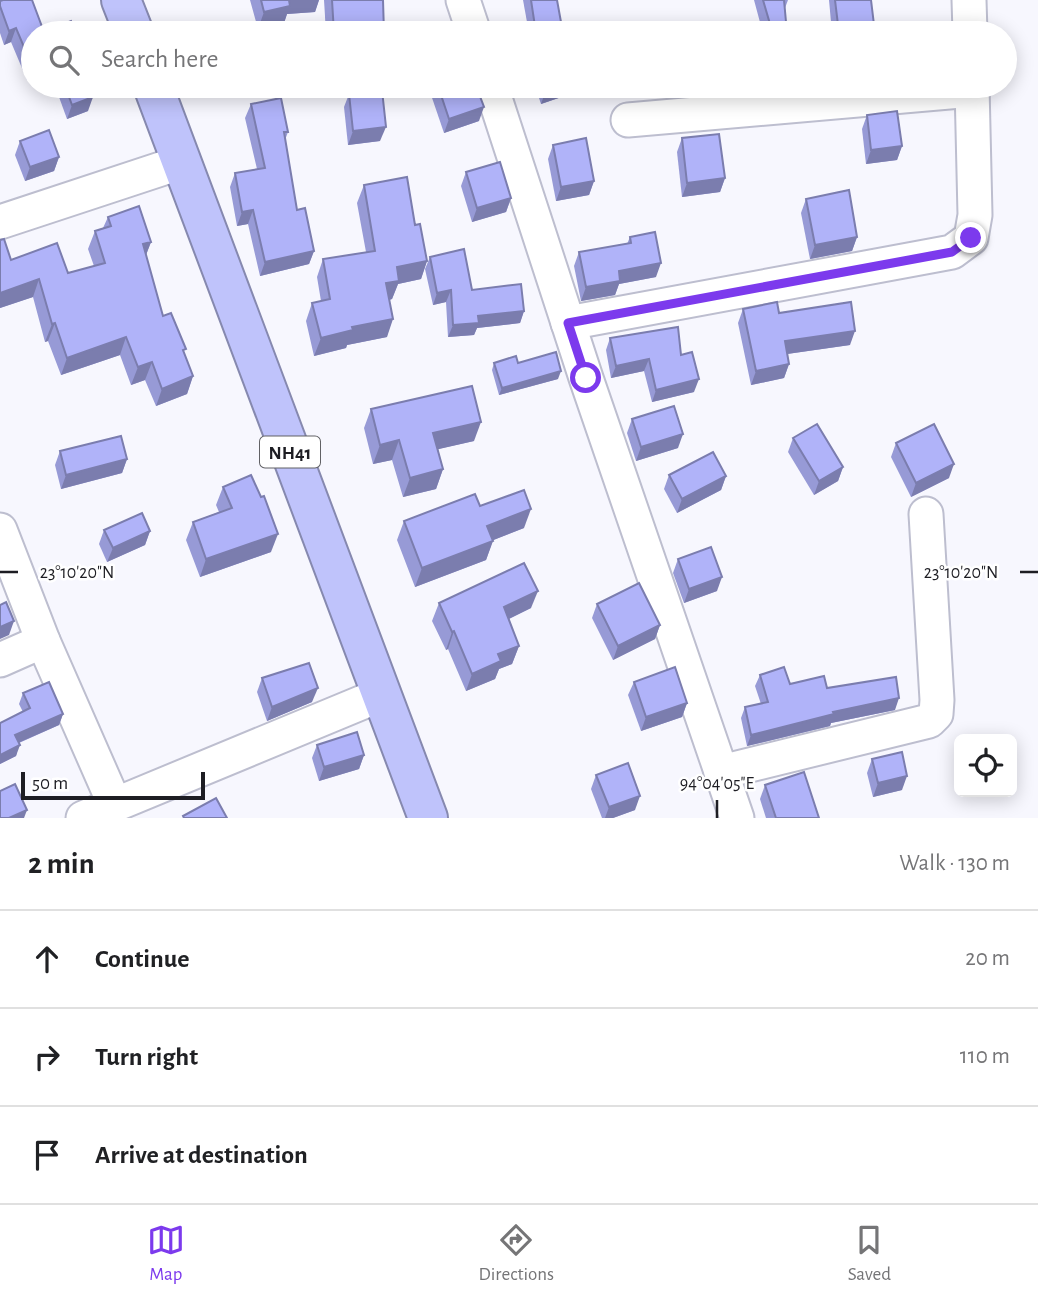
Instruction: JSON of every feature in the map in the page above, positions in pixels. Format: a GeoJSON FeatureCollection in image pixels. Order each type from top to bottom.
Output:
{"type":"FeatureCollection","features":[{"type":"Feature","properties":{"kind":"highway"},"geometry":{"type":"LineString","coordinates":[[121,0],[129,21]]}},
{"type":"Feature","properties":{"kind":"highway","name":"NH41"},"geometry":{"type":"LineString","coordinates":[[158,98],[428,818]]}},
{"type":"Feature","properties":{"kind":"street"},"geometry":{"type":"LineString","coordinates":[[463,0],[470,21]]}},
{"type":"Feature","properties":{"kind":"street"},"geometry":{"type":"LineString","coordinates":[[969,0],[970,21]]}},
{"type":"Feature","properties":{"kind":"street"},"geometry":{"type":"LineString","coordinates":[[495,98],[568,323],[737,818]]}},
{"type":"Feature","properties":{"kind":"street"},"geometry":{"type":"LineString","coordinates":[[628,120],[864,98]]}},
{"type":"Feature","properties":{"kind":"street"},"geometry":{"type":"LineString","coordinates":[[568,323],[952,252],[971,238],[975,215],[972,98]]}},
{"type":"Feature","properties":{"kind":"street"},"geometry":{"type":"LineString","coordinates":[[0,222],[182,162]]}},
{"type":"Feature","properties":{"kind":"street"},"geometry":{"type":"LineString","coordinates":[[722,772],[929,721],[936,714],[926,514]]}},
{"type":"Feature","properties":{"kind":"street"},"geometry":{"type":"LineString","coordinates":[[0,530],[43,641],[115,805]]}},
{"type":"Feature","properties":{"kind":"street"},"geometry":{"type":"LineString","coordinates":[[0,660],[43,641]]}},
{"type":"Feature","properties":{"kind":"street"},"geometry":{"type":"LineString","coordinates":[[83,818],[380,695]]}},
{"type":"Feature","properties":{"kind":"building"},"geometry":{"type":"Polygon","coordinates":[[[32,0],[40,21],[21,21],[21,40],[16,28],[9,31],[0,1],[32,0]]]}},
{"type":"Feature","properties":{"kind":"building"},"geometry":{"type":"Polygon","coordinates":[[[261,0],[289,0],[290,6],[264,12],[261,0]]]}},
{"type":"Feature","properties":{"kind":"building"},"geometry":{"type":"Polygon","coordinates":[[[332,0],[383,0],[384,21],[333,21],[332,0]]]}},
{"type":"Feature","properties":{"kind":"building"},"geometry":{"type":"Polygon","coordinates":[[[531,0],[557,0],[561,21],[534,21],[531,0]]]}},
{"type":"Feature","properties":{"kind":"building"},"geometry":{"type":"Polygon","coordinates":[[[763,0],[784,0],[786,21],[769,21],[763,0]]]}},
{"type":"Feature","properties":{"kind":"building"},"geometry":{"type":"Polygon","coordinates":[[[835,0],[871,0],[874,21],[838,21],[835,0]]]}},
{"type":"Feature","properties":{"kind":"building"},"geometry":{"type":"Polygon","coordinates":[[[69,98],[90,98],[72,105],[69,98]]]}},
{"type":"Feature","properties":{"kind":"building"},"geometry":{"type":"Polygon","coordinates":[[[281,98],[288,132],[284,132],[297,210],[305,208],[314,251],[265,262],[253,210],[242,212],[235,173],[265,168],[251,104],[281,98]]]}},
{"type":"Feature","properties":{"kind":"building"},"geometry":{"type":"Polygon","coordinates":[[[349,98],[383,98],[386,127],[353,131],[349,98]]]}},
{"type":"Feature","properties":{"kind":"building"},"geometry":{"type":"Polygon","coordinates":[[[442,98],[481,98],[484,107],[449,119],[442,98]]]}},
{"type":"Feature","properties":{"kind":"building"},"geometry":{"type":"Polygon","coordinates":[[[897,111],[902,146],[871,150],[867,115],[897,111]]]}},
{"type":"Feature","properties":{"kind":"building"},"geometry":{"type":"Polygon","coordinates":[[[49,130],[59,157],[30,167],[20,141],[49,130]]]}},
{"type":"Feature","properties":{"kind":"building"},"geometry":{"type":"Polygon","coordinates":[[[719,134],[725,178],[687,183],[682,138],[719,134]]]}},
{"type":"Feature","properties":{"kind":"building"},"geometry":{"type":"Polygon","coordinates":[[[586,138],[594,181],[561,187],[553,145],[586,138]]]}},
{"type":"Feature","properties":{"kind":"building"},"geometry":{"type":"Polygon","coordinates":[[[500,162],[511,198],[477,208],[466,172],[500,162]]]}},
{"type":"Feature","properties":{"kind":"building"},"geometry":{"type":"Polygon","coordinates":[[[407,177],[415,225],[420,224],[427,261],[397,267],[399,281],[386,283],[393,319],[352,327],[353,330],[321,338],[312,303],[330,299],[323,259],[375,251],[364,185],[407,177]]]}},
{"type":"Feature","properties":{"kind":"building"},"geometry":{"type":"Polygon","coordinates":[[[849,190],[857,237],[815,245],[806,199],[849,190]]]}},
{"type":"Feature","properties":{"kind":"building"},"geometry":{"type":"Polygon","coordinates":[[[139,206],[151,242],[143,244],[163,316],[171,313],[186,349],[183,350],[193,376],[162,389],[152,362],[138,367],[126,337],[67,358],[55,323],[52,324],[39,279],[0,293],[0,240],[4,239],[11,260],[57,243],[68,273],[105,263],[95,231],[111,226],[108,217],[139,206]]]}},
{"type":"Feature","properties":{"kind":"building"},"geometry":{"type":"Polygon","coordinates":[[[655,232],[661,263],[619,271],[620,281],[586,287],[579,252],[631,243],[630,237],[655,232]]]}},
{"type":"Feature","properties":{"kind":"building"},"geometry":{"type":"Polygon","coordinates":[[[464,249],[472,290],[521,284],[524,311],[478,316],[479,323],[453,325],[451,290],[437,293],[430,257],[464,249]]]}},
{"type":"Feature","properties":{"kind":"building"},"geometry":{"type":"Polygon","coordinates":[[[777,302],[779,313],[851,302],[855,331],[785,341],[789,364],[756,371],[743,309],[777,302]]]}},
{"type":"Feature","properties":{"kind":"building"},"geometry":{"type":"Polygon","coordinates":[[[678,327],[681,355],[692,352],[699,379],[656,390],[649,359],[616,366],[610,338],[678,327]]]}},
{"type":"Feature","properties":{"kind":"building"},"geometry":{"type":"Polygon","coordinates":[[[556,352],[561,371],[502,388],[494,363],[516,356],[518,363],[556,352]]]}},
{"type":"Feature","properties":{"kind":"building"},"geometry":{"type":"Polygon","coordinates":[[[472,386],[481,422],[433,433],[443,469],[410,478],[399,440],[380,445],[371,409],[472,386]]]}},
{"type":"Feature","properties":{"kind":"building"},"geometry":{"type":"Polygon","coordinates":[[[674,406],[683,434],[641,447],[632,419],[674,406]]]}},
{"type":"Feature","properties":{"kind":"building"},"geometry":{"type":"Polygon","coordinates":[[[817,424],[843,467],[819,481],[793,438],[817,424]]]}},
{"type":"Feature","properties":{"kind":"building"},"geometry":{"type":"Polygon","coordinates":[[[934,424],[954,464],[916,483],[896,443],[934,424]]]}},
{"type":"Feature","properties":{"kind":"building"},"geometry":{"type":"Polygon","coordinates":[[[121,436],[127,459],[66,475],[60,451],[121,436]]]}},
{"type":"Feature","properties":{"kind":"building"},"geometry":{"type":"Polygon","coordinates":[[[713,452],[726,476],[682,499],[669,475],[713,452]]]}},
{"type":"Feature","properties":{"kind":"building"},"geometry":{"type":"Polygon","coordinates":[[[251,475],[261,497],[264,496],[278,534],[206,559],[193,522],[232,508],[223,487],[251,475]]]}},
{"type":"Feature","properties":{"kind":"building"},"geometry":{"type":"Polygon","coordinates":[[[524,490],[531,509],[487,526],[493,541],[422,568],[404,521],[475,494],[480,506],[524,490]]]}},
{"type":"Feature","properties":{"kind":"building"},"geometry":{"type":"Polygon","coordinates":[[[142,513],[150,531],[113,548],[104,530],[142,513]]]}},
{"type":"Feature","properties":{"kind":"building"},"geometry":{"type":"Polygon","coordinates":[[[711,547],[722,577],[689,589],[678,559],[711,547]]]}},
{"type":"Feature","properties":{"kind":"building"},"geometry":{"type":"Polygon","coordinates":[[[524,563],[538,591],[504,607],[519,646],[498,654],[501,661],[472,674],[439,603],[524,563]]]}},
{"type":"Feature","properties":{"kind":"building"},"geometry":{"type":"Polygon","coordinates":[[[639,583],[660,625],[618,646],[597,604],[639,583]]]}},
{"type":"Feature","properties":{"kind":"building"},"geometry":{"type":"Polygon","coordinates":[[[6,602],[14,621],[0,627],[0,605],[6,602]]]}},
{"type":"Feature","properties":{"kind":"building"},"geometry":{"type":"Polygon","coordinates":[[[309,663],[318,688],[272,707],[262,678],[309,663]]]}},
{"type":"Feature","properties":{"kind":"building"},"geometry":{"type":"Polygon","coordinates":[[[675,667],[687,703],[646,717],[634,682],[675,667]]]}},
{"type":"Feature","properties":{"kind":"building"},"geometry":{"type":"Polygon","coordinates":[[[784,667],[790,684],[824,676],[827,688],[896,677],[899,698],[833,712],[834,714],[751,735],[745,707],[768,702],[760,675],[784,667]]]}},
{"type":"Feature","properties":{"kind":"building"},"geometry":{"type":"Polygon","coordinates":[[[49,682],[63,714],[15,735],[20,745],[0,755],[0,723],[30,708],[23,693],[49,682]]]}},
{"type":"Feature","properties":{"kind":"building"},"geometry":{"type":"Polygon","coordinates":[[[357,732],[364,755],[324,767],[317,745],[357,732]]]}},
{"type":"Feature","properties":{"kind":"building"},"geometry":{"type":"Polygon","coordinates":[[[902,752],[907,776],[878,783],[872,759],[902,752]]]}},
{"type":"Feature","properties":{"kind":"building"},"geometry":{"type":"Polygon","coordinates":[[[628,763],[640,796],[609,807],[596,775],[628,763]]]}},
{"type":"Feature","properties":{"kind":"building"},"geometry":{"type":"Polygon","coordinates":[[[804,772],[819,818],[776,818],[765,785],[804,772]]]}},
{"type":"Feature","properties":{"kind":"building"},"geometry":{"type":"Polygon","coordinates":[[[15,784],[27,810],[9,818],[0,818],[0,791],[15,784]]]}},
{"type":"Feature","properties":{"kind":"building"},"geometry":{"type":"Polygon","coordinates":[[[216,798],[227,818],[184,818],[183,816],[216,798]]]}},
{"type":"Feature","properties":{"kind":"route"},"geometry":{"type":"LineString","coordinates":[[586,378],[568,323],[952,252],[971,238]]}}]}
